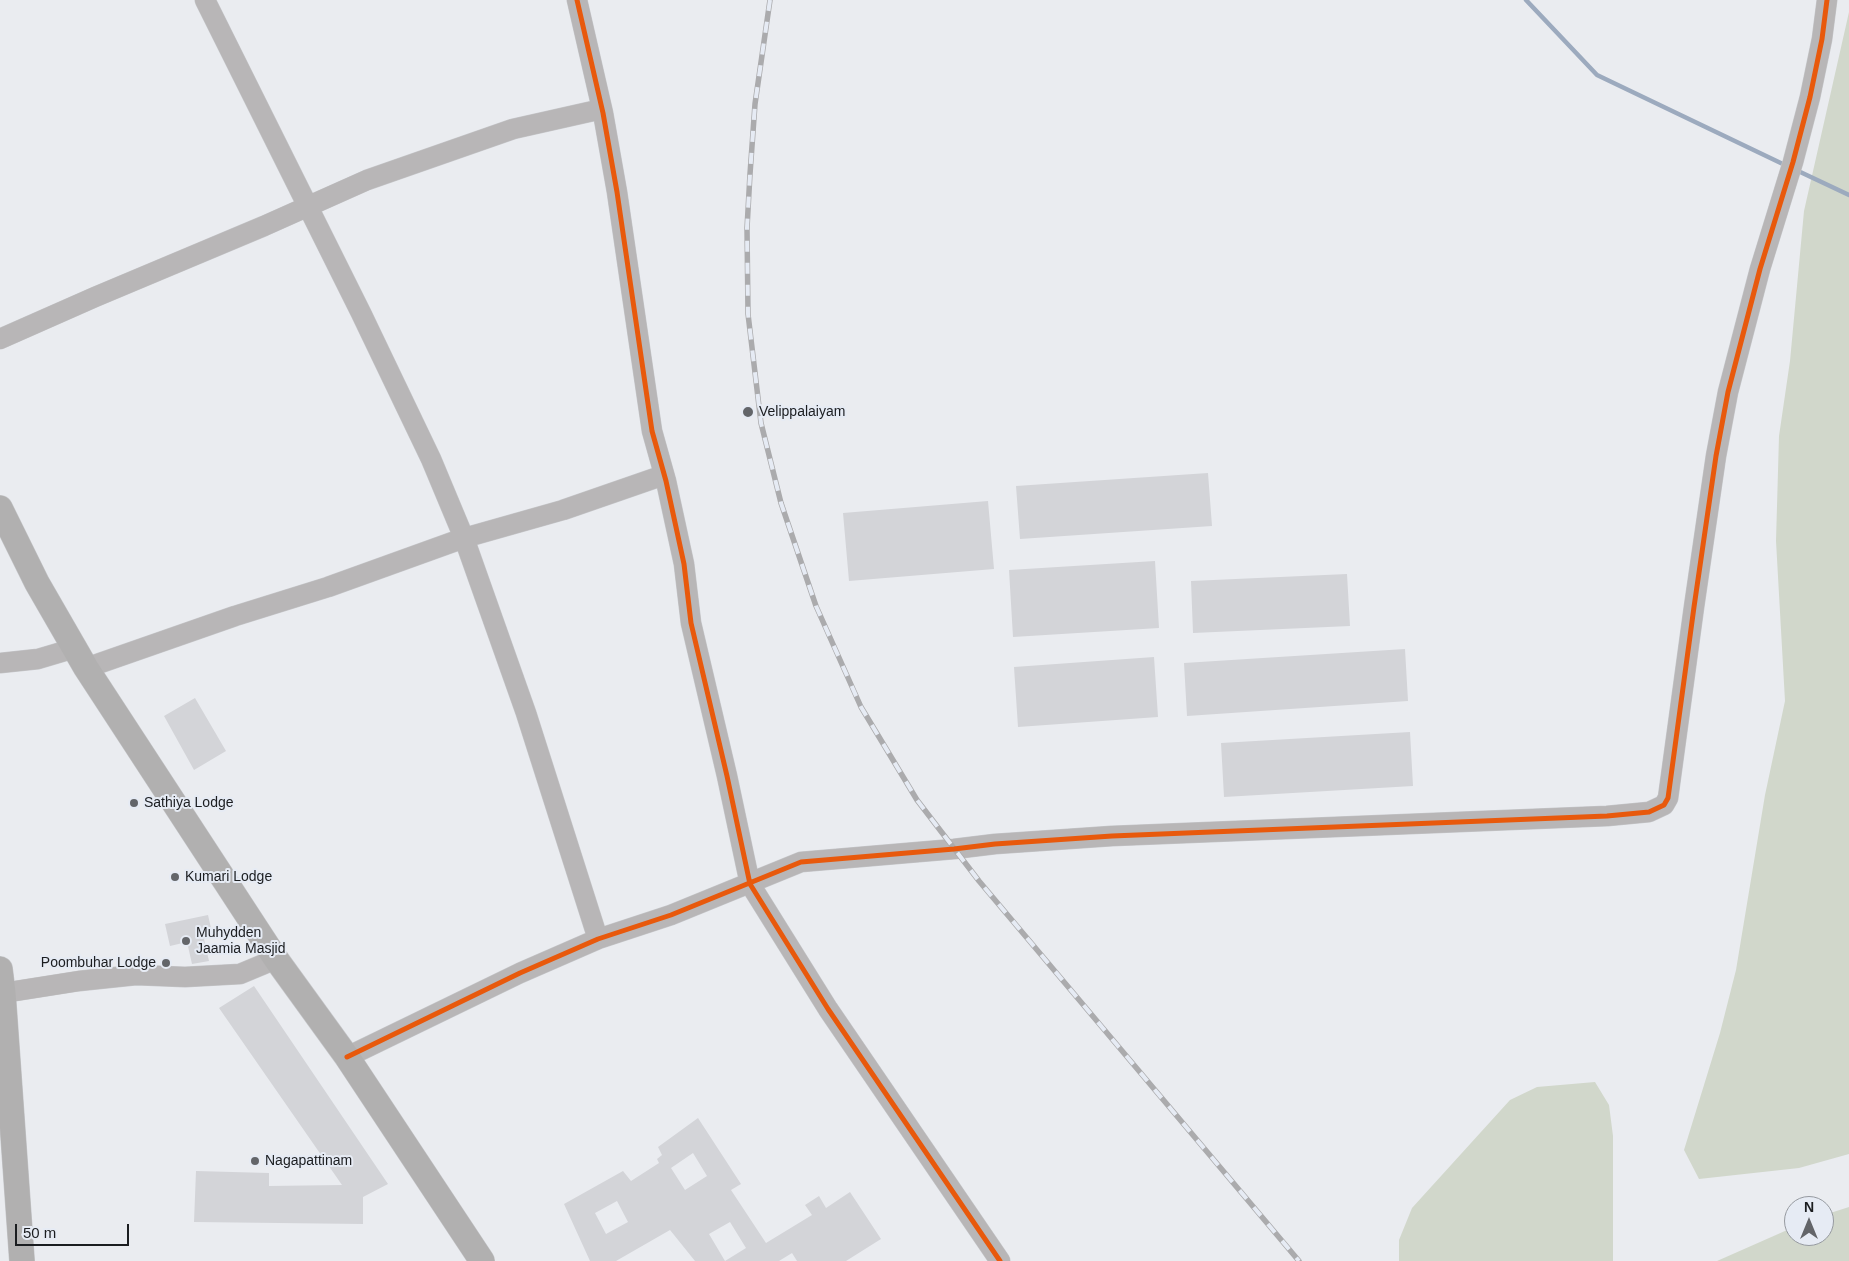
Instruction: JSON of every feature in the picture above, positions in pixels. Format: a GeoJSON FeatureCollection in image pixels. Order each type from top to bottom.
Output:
{"type":"FeatureCollection","features":[{"type":"Feature","properties":{"kind":"main road"},"geometry":{"type":"LineString","coordinates":[[0,508],[37,583],[80,658],[276,958],[347,1057],[482,1261]]}},
{"type":"Feature","properties":{"kind":"main road"},"geometry":{"type":"LineString","coordinates":[[0,969],[22,1261]]}},
{"type":"Feature","properties":{"kind":"street"},"geometry":{"type":"LineString","coordinates":[[205,0],[361,313],[431,459],[464,538],[538,749],[598,939]]}},
{"type":"Feature","properties":{"kind":"street"},"geometry":{"type":"LineString","coordinates":[[577,0],[602,109],[620,211],[652,431],[664,474],[684,564],[693,632],[729,784],[750,884],[828,1009],[1000,1261]]}},
{"type":"Feature","properties":{"kind":"street"},"geometry":{"type":"LineString","coordinates":[[347,1057],[520,973],[598,939],[671,915],[802,862],[995,844],[1192,832],[1513,820],[1653,812],[1664,806],[1668,798],[1694,603],[1716,456],[1728,392],[1760,269],[1810,97],[1822,39],[1827,0]]}},
{"type":"Feature","properties":{"kind":"street"},"geometry":{"type":"LineString","coordinates":[[0,339],[367,180],[513,129],[602,109]]}},
{"type":"Feature","properties":{"kind":"street"},"geometry":{"type":"LineString","coordinates":[[0,663],[38,659],[80,658],[236,616],[328,587],[464,538],[563,510],[664,474]]}},
{"type":"Feature","properties":{"kind":"street"},"geometry":{"type":"LineString","coordinates":[[3,993],[79,981],[136,975],[185,977],[240,974],[276,958]]}},
{"type":"Feature","properties":{"kind":"shaded area"},"geometry":{"type":"Polygon","coordinates":[[[1849,12],[1849,1154],[1799,1168],[1699,1179],[1684,1150],[1720,1033],[1736,970],[1765,795],[1785,701],[1776,541],[1779,436],[1790,361],[1804,211],[1849,12]]]}},
{"type":"Feature","properties":{"kind":"shaded area"},"geometry":{"type":"Polygon","coordinates":[[[1595,1082],[1609,1105],[1613,1136],[1613,1261],[1399,1261],[1399,1240],[1412,1208],[1510,1100],[1537,1087],[1595,1082]]]}},
{"type":"Feature","properties":{"kind":"shaded area"},"geometry":{"type":"Polygon","coordinates":[[[1849,1207],[1849,1261],[1717,1261],[1784,1231],[1784,1246],[1834,1246],[1834,1212],[1849,1207]]]}},
{"type":"Feature","properties":{"kind":"building"},"geometry":{"type":"Polygon","coordinates":[[[1208,473],[1212,526],[1020,539],[1016,486],[1208,473]]]}},
{"type":"Feature","properties":{"kind":"building"},"geometry":{"type":"Polygon","coordinates":[[[988,501],[994,569],[849,581],[843,513],[988,501]]]}},
{"type":"Feature","properties":{"kind":"building"},"geometry":{"type":"Polygon","coordinates":[[[1155,561],[1159,628],[1013,637],[1009,570],[1155,561]]]}},
{"type":"Feature","properties":{"kind":"building"},"geometry":{"type":"Polygon","coordinates":[[[1347,574],[1350,626],[1193,633],[1191,581],[1347,574]]]}},
{"type":"Feature","properties":{"kind":"building"},"geometry":{"type":"Polygon","coordinates":[[[1405,649],[1408,701],[1187,716],[1184,663],[1405,649]]]}},
{"type":"Feature","properties":{"kind":"building"},"geometry":{"type":"Polygon","coordinates":[[[1154,657],[1158,717],[1018,727],[1014,667],[1154,657]]]}},
{"type":"Feature","properties":{"kind":"building"},"geometry":{"type":"Polygon","coordinates":[[[195,698],[226,751],[194,770],[164,716],[195,698]]]}},
{"type":"Feature","properties":{"kind":"building"},"geometry":{"type":"Polygon","coordinates":[[[1410,732],[1413,786],[1224,797],[1221,743],[1410,732]]]}},
{"type":"Feature","properties":{"kind":"building","name":"Muhydden Jaamia Masjid"},"geometry":{"type":"Polygon","coordinates":[[[208,915],[213,937],[204,939],[209,961],[192,964],[187,942],[170,946],[165,924],[208,915]]]}},
{"type":"Feature","properties":{"kind":"building"},"geometry":{"type":"Polygon","coordinates":[[[254,986],[388,1184],[363,1197],[363,1224],[194,1222],[196,1171],[269,1173],[269,1186],[342,1185],[219,1008],[254,986]]]}},
{"type":"Feature","properties":{"kind":"building"},"geometry":{"type":"Polygon","coordinates":[[[698,1118],[741,1184],[731,1190],[766,1243],[812,1215],[805,1205],[819,1196],[826,1208],[850,1192],[881,1239],[846,1261],[797,1261],[792,1253],[779,1261],[725,1261],[695,1261],[670,1230],[616,1261],[590,1261],[564,1204],[623,1171],[631,1181],[659,1163],[657,1159],[662,1155],[658,1147],[698,1118]],[[693,1153],[671,1168],[685,1190],[707,1176],[693,1153]],[[617,1201],[595,1213],[606,1234],[628,1222],[617,1201]],[[730,1222],[709,1234],[725,1261],[746,1248],[730,1222]]]}},
{"type":"Feature","properties":{"kind":"waterway"},"geometry":{"type":"LineString","coordinates":[[1526,0],[1597,75],[1787,166]]}},
{"type":"Feature","properties":{"kind":"waterway"},"geometry":{"type":"LineString","coordinates":[[1796,170],[1849,195]]}},
{"type":"Feature","properties":{"kind":"railway"},"geometry":{"type":"LineString","coordinates":[[770,0],[755,104],[750,174],[747,228],[748,314],[761,423],[781,503],[816,606],[861,707],[917,800],[979,881],[1299,1261]]}},
{"type":"Feature","properties":{"kind":"cycle path"},"geometry":{"type":"LineString","coordinates":[[577,0],[603,113],[617,192],[652,431],[666,481],[684,564],[691,623],[750,884],[828,1009],[1000,1261]]}},
{"type":"Feature","properties":{"kind":"cycle path"},"geometry":{"type":"LineString","coordinates":[[347,1057],[520,973],[598,939],[671,915],[801,862],[995,844],[1112,836],[1607,816],[1649,812],[1664,805],[1668,798],[1716,456],[1728,392],[1760,269],[1793,162],[1810,97],[1822,39],[1827,0]]}},
{"type":"Feature","properties":{"kind":"place","name":"Velippalaiyam"},"geometry":{"type":"Point","coordinates":[748,412]}},
{"type":"Feature","properties":{"kind":"place","name":"Sathiya Lodge"},"geometry":{"type":"Point","coordinates":[134,803]}},
{"type":"Feature","properties":{"kind":"place","name":"Kumari Lodge"},"geometry":{"type":"Point","coordinates":[175,877]}},
{"type":"Feature","properties":{"kind":"place","name":"Muhydden Jaamia Masjid"},"geometry":{"type":"Point","coordinates":[186,941]}},
{"type":"Feature","properties":{"kind":"place","name":"Poombuhar Lodge"},"geometry":{"type":"Point","coordinates":[166,963]}},
{"type":"Feature","properties":{"kind":"place","name":"Nagapattinam"},"geometry":{"type":"Point","coordinates":[255,1161]}}]}
